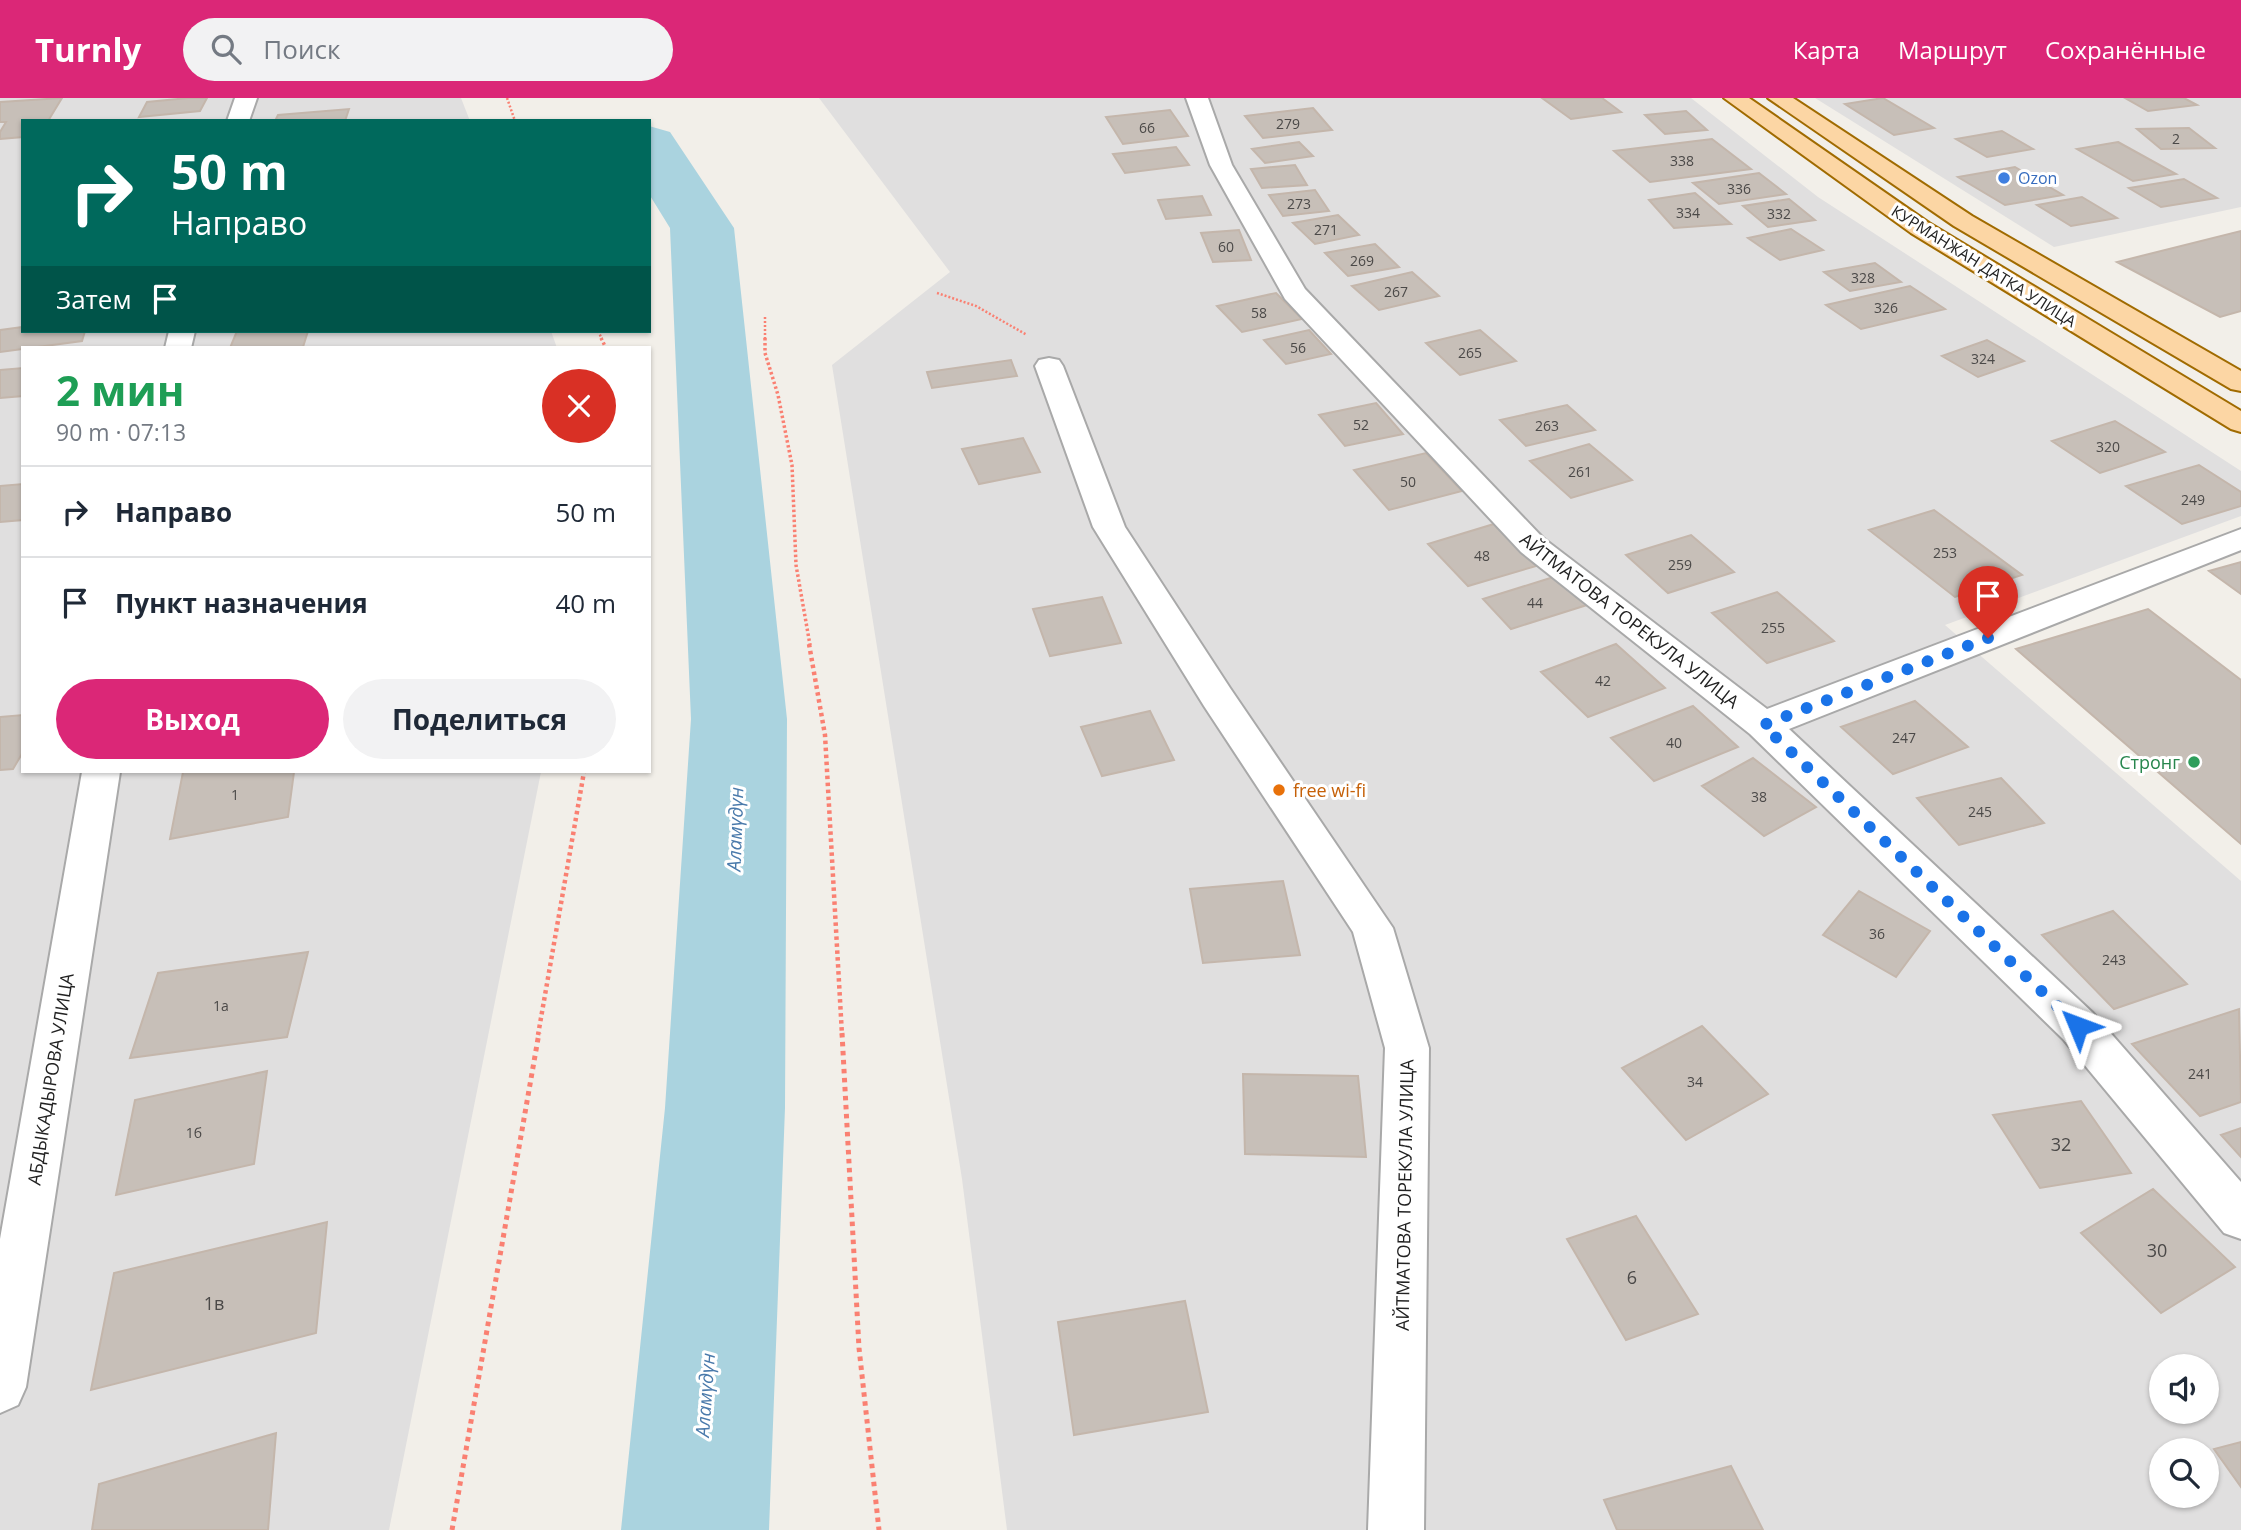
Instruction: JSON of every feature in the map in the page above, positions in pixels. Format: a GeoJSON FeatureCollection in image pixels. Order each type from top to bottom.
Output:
{"type":"FeatureCollection","features":[{"type":"Feature","properties":{"kind":"main road","name":"КУРМАНЖАН ДАТКА УЛИЦА"},"geometry":{"type":"LineString","coordinates":[[1735,98],[1920,228],[2241,423]]}},
{"type":"Feature","properties":{"kind":"main road","name":"КУРМАНЖАН ДАТКА УЛИЦА"},"geometry":{"type":"LineString","coordinates":[[1779,98],[1963,221],[2241,383]]}},
{"type":"Feature","properties":{"kind":"street"},"geometry":{"type":"LineString","coordinates":[[239,119],[246,98]]}},
{"type":"Feature","properties":{"kind":"street","name":"АЙТМАТОВА ТОРЕКУЛА УЛИЦА"},"geometry":{"type":"LineString","coordinates":[[1196,98],[1221,165],[1294,293],[1532,545],[1763,725],[2078,1026],[2241,1217]]}},
{"type":"Feature","properties":{"kind":"street","name":"АЙТМАТОВА ТОРЕКУЛА УЛИЦА"},"geometry":{"type":"LineString","coordinates":[[1049,366],[1109,527],[1217,697],[1372,928],[1408,1048],[1396,1530]]}},
{"type":"Feature","properties":{"kind":"street"},"geometry":{"type":"LineString","coordinates":[[1763,725],[2241,539]]}},
{"type":"Feature","properties":{"kind":"street","name":"АБДЫКАДЫРОВА УЛИЦА"},"geometry":{"type":"LineString","coordinates":[[0,1387],[101,773]]}},
{"type":"Feature","properties":{"kind":"path"},"geometry":{"type":"LineString","coordinates":[[507,98],[514,119]]}},
{"type":"Feature","properties":{"kind":"path"},"geometry":{"type":"LineString","coordinates":[[937,293],[976,306],[1025,331],[1049,366]]}},
{"type":"Feature","properties":{"kind":"path"},"geometry":{"type":"LineString","coordinates":[[765,317],[765,353],[778,395],[792,466],[796,565],[825,735],[859,1348],[879,1530]]}},
{"type":"Feature","properties":{"kind":"path"},"geometry":{"type":"LineString","coordinates":[[452,1530],[584,773]]}},
{"type":"Feature","properties":{"kind":"shaded area"},"geometry":{"type":"Polygon","coordinates":[[[0,98],[461,98],[469,119],[21,119],[21,333],[552,333],[556,346],[21,346],[21,773],[541,773],[389,1530],[0,1530],[0,98]]]}},
{"type":"Feature","properties":{"kind":"shaded area"},"geometry":{"type":"Polygon","coordinates":[[[819,98],[1691,98],[1818,197],[2241,471],[2241,516],[1945,625],[2241,881],[2241,1530],[1007,1530],[962,1179],[832,365],[950,272],[819,98]]]}},
{"type":"Feature","properties":{"kind":"shaded area"},"geometry":{"type":"Polygon","coordinates":[[[1815,98],[2241,98],[2241,207],[2054,247],[1815,98]]]}},
{"type":"Feature","properties":{"kind":"building"},"geometry":{"type":"Polygon","coordinates":[[[62,98],[49,119],[21,119],[21,137],[0,139],[0,132],[6,122],[0,122],[0,102],[62,98]]]}},
{"type":"Feature","properties":{"kind":"building"},"geometry":{"type":"Polygon","coordinates":[[[207,98],[200,111],[139,117],[147,102],[207,98]]]}},
{"type":"Feature","properties":{"kind":"building"},"geometry":{"type":"Polygon","coordinates":[[[1542,98],[1602,98],[1621,112],[1571,119],[1542,98]]]}},
{"type":"Feature","properties":{"kind":"building"},"geometry":{"type":"Polygon","coordinates":[[[1883,98],[1934,128],[1894,135],[1845,104],[1883,98]]]}},
{"type":"Feature","properties":{"kind":"building"},"geometry":{"type":"Polygon","coordinates":[[[2125,98],[2184,98],[2197,105],[2148,111],[2125,98]]]}},
{"type":"Feature","properties":{"kind":"building"},"geometry":{"type":"Polygon","coordinates":[[[1313,108],[1332,130],[1263,138],[1245,116],[1313,108]]]}},
{"type":"Feature","properties":{"kind":"building"},"geometry":{"type":"Polygon","coordinates":[[[349,109],[346,119],[276,119],[278,115],[349,109]]]}},
{"type":"Feature","properties":{"kind":"building"},"geometry":{"type":"Polygon","coordinates":[[[1170,110],[1188,136],[1123,144],[1106,117],[1170,110]]]}},
{"type":"Feature","properties":{"kind":"building"},"geometry":{"type":"Polygon","coordinates":[[[1686,111],[1707,130],[1665,134],[1645,115],[1686,111]]]}},
{"type":"Feature","properties":{"kind":"building"},"geometry":{"type":"Polygon","coordinates":[[[2189,128],[2215,148],[2161,149],[2137,129],[2189,128]]]}},
{"type":"Feature","properties":{"kind":"building"},"geometry":{"type":"Polygon","coordinates":[[[2002,131],[2033,149],[1987,157],[1956,139],[2002,131]]]}},
{"type":"Feature","properties":{"kind":"building"},"geometry":{"type":"Polygon","coordinates":[[[1712,139],[1751,169],[1650,182],[1614,151],[1712,139]]]}},
{"type":"Feature","properties":{"kind":"building"},"geometry":{"type":"Polygon","coordinates":[[[1299,142],[1313,156],[1265,163],[1252,149],[1299,142]]]}},
{"type":"Feature","properties":{"kind":"building"},"geometry":{"type":"Polygon","coordinates":[[[2118,142],[2176,174],[2133,181],[2077,149],[2118,142]]]}},
{"type":"Feature","properties":{"kind":"building"},"geometry":{"type":"Polygon","coordinates":[[[1176,147],[1189,165],[1125,173],[1113,154],[1176,147]]]}},
{"type":"Feature","properties":{"kind":"building"},"geometry":{"type":"Polygon","coordinates":[[[1295,165],[1307,185],[1262,188],[1251,169],[1295,165]]]}},
{"type":"Feature","properties":{"kind":"building"},"geometry":{"type":"Polygon","coordinates":[[[2015,167],[2063,195],[2005,205],[1958,177],[2015,167]]]}},
{"type":"Feature","properties":{"kind":"building"},"geometry":{"type":"Polygon","coordinates":[[[1759,173],[1786,194],[1719,204],[1693,183],[1759,173]]]}},
{"type":"Feature","properties":{"kind":"building"},"geometry":{"type":"Polygon","coordinates":[[[2184,179],[2217,198],[2161,207],[2129,188],[2184,179]]]}},
{"type":"Feature","properties":{"kind":"building"},"geometry":{"type":"Polygon","coordinates":[[[1315,190],[1329,211],[1283,216],[1269,195],[1315,190]]]}},
{"type":"Feature","properties":{"kind":"building"},"geometry":{"type":"Polygon","coordinates":[[[1695,193],[1731,224],[1674,228],[1649,200],[1695,193]]]}},
{"type":"Feature","properties":{"kind":"building"},"geometry":{"type":"Polygon","coordinates":[[[1202,196],[1211,215],[1166,219],[1158,200],[1202,196]]]}},
{"type":"Feature","properties":{"kind":"building"},"geometry":{"type":"Polygon","coordinates":[[[2082,197],[2117,218],[2071,226],[2037,205],[2082,197]]]}},
{"type":"Feature","properties":{"kind":"building"},"geometry":{"type":"Polygon","coordinates":[[[1789,199],[1815,220],[1768,227],[1743,206],[1789,199]]]}},
{"type":"Feature","properties":{"kind":"building"},"geometry":{"type":"Polygon","coordinates":[[[1338,215],[1359,235],[1315,244],[1293,223],[1338,215]]]}},
{"type":"Feature","properties":{"kind":"building"},"geometry":{"type":"Polygon","coordinates":[[[1791,229],[1823,250],[1780,260],[1748,238],[1791,229]]]}},
{"type":"Feature","properties":{"kind":"building"},"geometry":{"type":"Polygon","coordinates":[[[1239,230],[1251,260],[1213,262],[1201,233],[1239,230]]]}},
{"type":"Feature","properties":{"kind":"building"},"geometry":{"type":"Polygon","coordinates":[[[2241,231],[2241,311],[2220,317],[2117,262],[2241,231]]]}},
{"type":"Feature","properties":{"kind":"building"},"geometry":{"type":"Polygon","coordinates":[[[1375,244],[1399,267],[1348,276],[1325,253],[1375,244]]]}},
{"type":"Feature","properties":{"kind":"building"},"geometry":{"type":"Polygon","coordinates":[[[1875,263],[1901,282],[1850,291],[1824,272],[1875,263]]]}},
{"type":"Feature","properties":{"kind":"building"},"geometry":{"type":"Polygon","coordinates":[[[1412,272],[1439,296],[1379,310],[1352,286],[1412,272]]]}},
{"type":"Feature","properties":{"kind":"building"},"geometry":{"type":"Polygon","coordinates":[[[1910,286],[1945,309],[1861,329],[1826,305],[1910,286]]]}},
{"type":"Feature","properties":{"kind":"building"},"geometry":{"type":"Polygon","coordinates":[[[1276,293],[1302,319],[1242,332],[1217,306],[1276,293]]]}},
{"type":"Feature","properties":{"kind":"building"},"geometry":{"type":"Polygon","coordinates":[[[21,327],[21,333],[84,333],[82,341],[21,346],[21,349],[0,352],[0,330],[21,327]]]}},
{"type":"Feature","properties":{"kind":"building"},"geometry":{"type":"Polygon","coordinates":[[[1309,330],[1331,354],[1286,364],[1264,340],[1309,330]]]}},
{"type":"Feature","properties":{"kind":"building"},"geometry":{"type":"Polygon","coordinates":[[[1480,330],[1516,361],[1460,375],[1426,343],[1480,330]]]}},
{"type":"Feature","properties":{"kind":"building"},"geometry":{"type":"Polygon","coordinates":[[[236,333],[307,333],[303,346],[231,346],[236,333]]]}},
{"type":"Feature","properties":{"kind":"building"},"geometry":{"type":"Polygon","coordinates":[[[1987,340],[2024,361],[1978,377],[1942,356],[1987,340]]]}},
{"type":"Feature","properties":{"kind":"building"},"geometry":{"type":"Polygon","coordinates":[[[1011,360],[1017,376],[932,388],[927,372],[1011,360]]]}},
{"type":"Feature","properties":{"kind":"building"},"geometry":{"type":"Polygon","coordinates":[[[21,368],[21,396],[0,398],[0,370],[21,368]]]}},
{"type":"Feature","properties":{"kind":"building"},"geometry":{"type":"Polygon","coordinates":[[[1376,403],[1403,434],[1345,446],[1319,415],[1376,403]]]}},
{"type":"Feature","properties":{"kind":"building"},"geometry":{"type":"Polygon","coordinates":[[[1567,405],[1595,430],[1526,446],[1500,420],[1567,405]]]}},
{"type":"Feature","properties":{"kind":"building"},"geometry":{"type":"Polygon","coordinates":[[[2115,421],[2165,452],[2100,473],[2052,441],[2115,421]]]}},
{"type":"Feature","properties":{"kind":"building"},"geometry":{"type":"Polygon","coordinates":[[[1023,438],[1040,472],[979,484],[962,449],[1023,438]]]}},
{"type":"Feature","properties":{"kind":"building"},"geometry":{"type":"Polygon","coordinates":[[[1589,444],[1632,480],[1571,498],[1530,461],[1589,444]]]}},
{"type":"Feature","properties":{"kind":"building"},"geometry":{"type":"Polygon","coordinates":[[[1426,453],[1462,491],[1389,510],[1354,470],[1426,453]]]}},
{"type":"Feature","properties":{"kind":"building"},"geometry":{"type":"Polygon","coordinates":[[[2199,465],[2241,492],[2241,506],[2182,524],[2126,486],[2199,465]]]}},
{"type":"Feature","properties":{"kind":"building"},"geometry":{"type":"Polygon","coordinates":[[[21,484],[21,520],[0,522],[0,486],[21,484]]]}},
{"type":"Feature","properties":{"kind":"building"},"geometry":{"type":"Polygon","coordinates":[[[1934,510],[2022,575],[1955,597],[1869,530],[1934,510]]]}},
{"type":"Feature","properties":{"kind":"building"},"geometry":{"type":"Polygon","coordinates":[[[1494,524],[1536,566],[1468,586],[1428,544],[1494,524]]]}},
{"type":"Feature","properties":{"kind":"building"},"geometry":{"type":"Polygon","coordinates":[[[1691,535],[1734,572],[1668,593],[1626,555],[1691,535]]]}},
{"type":"Feature","properties":{"kind":"building"},"geometry":{"type":"Polygon","coordinates":[[[2241,562],[2241,594],[2209,571],[2241,562]]]}},
{"type":"Feature","properties":{"kind":"building"},"geometry":{"type":"Polygon","coordinates":[[[1557,576],[1587,605],[1511,629],[1483,599],[1557,576]]]}},
{"type":"Feature","properties":{"kind":"building"},"geometry":{"type":"Polygon","coordinates":[[[1777,592],[1834,641],[1767,663],[1712,613],[1777,592]]]}},
{"type":"Feature","properties":{"kind":"building"},"geometry":{"type":"Polygon","coordinates":[[[1102,597],[1121,643],[1050,656],[1033,609],[1102,597]]]}},
{"type":"Feature","properties":{"kind":"building","name":"Стронг"},"geometry":{"type":"Polygon","coordinates":[[[2148,609],[2241,680],[2241,844],[2016,649],[2148,609]]]}},
{"type":"Feature","properties":{"kind":"building"},"geometry":{"type":"Polygon","coordinates":[[[1616,644],[1665,688],[1588,717],[1541,672],[1616,644]]]}},
{"type":"Feature","properties":{"kind":"building"},"geometry":{"type":"Polygon","coordinates":[[[1915,701],[1968,747],[1893,774],[1841,727],[1915,701]]]}},
{"type":"Feature","properties":{"kind":"building"},"geometry":{"type":"Polygon","coordinates":[[[1693,706],[1738,747],[1654,781],[1611,738],[1693,706]]]}},
{"type":"Feature","properties":{"kind":"building"},"geometry":{"type":"Polygon","coordinates":[[[1150,711],[1174,760],[1102,776],[1081,727],[1150,711]]]}},
{"type":"Feature","properties":{"kind":"building"},"geometry":{"type":"Polygon","coordinates":[[[21,715],[21,755],[13,769],[0,770],[0,717],[21,715]]]}},
{"type":"Feature","properties":{"kind":"building"},"geometry":{"type":"Polygon","coordinates":[[[1753,758],[1816,807],[1764,836],[1702,786],[1753,758]]]}},
{"type":"Feature","properties":{"kind":"building"},"geometry":{"type":"Polygon","coordinates":[[[183,773],[294,773],[288,817],[170,839],[183,773]]]}},
{"type":"Feature","properties":{"kind":"building"},"geometry":{"type":"Polygon","coordinates":[[[2001,778],[2044,823],[1959,845],[1917,798],[2001,778]]]}},
{"type":"Feature","properties":{"kind":"building"},"geometry":{"type":"Polygon","coordinates":[[[1283,881],[1300,955],[1203,963],[1190,889],[1283,881]]]}},
{"type":"Feature","properties":{"kind":"building"},"geometry":{"type":"Polygon","coordinates":[[[1859,891],[1930,931],[1896,977],[1823,935],[1859,891]]]}},
{"type":"Feature","properties":{"kind":"building"},"geometry":{"type":"Polygon","coordinates":[[[2113,911],[2187,984],[2114,1009],[2042,935],[2113,911]]]}},
{"type":"Feature","properties":{"kind":"building"},"geometry":{"type":"Polygon","coordinates":[[[308,952],[287,1037],[130,1058],[158,973],[308,952]]]}},
{"type":"Feature","properties":{"kind":"building"},"geometry":{"type":"Polygon","coordinates":[[[2239,1009],[2241,1102],[2200,1116],[2132,1044],[2239,1009]]]}},
{"type":"Feature","properties":{"kind":"building"},"geometry":{"type":"Polygon","coordinates":[[[1702,1026],[1768,1094],[1686,1140],[1622,1068],[1702,1026]]]}},
{"type":"Feature","properties":{"kind":"building"},"geometry":{"type":"Polygon","coordinates":[[[267,1071],[254,1164],[116,1195],[135,1100],[267,1071]]]}},
{"type":"Feature","properties":{"kind":"building"},"geometry":{"type":"Polygon","coordinates":[[[1243,1074],[1358,1076],[1366,1157],[1245,1154],[1243,1074]]]}},
{"type":"Feature","properties":{"kind":"building"},"geometry":{"type":"Polygon","coordinates":[[[2081,1101],[2131,1173],[2040,1188],[1993,1115],[2081,1101]]]}},
{"type":"Feature","properties":{"kind":"building"},"geometry":{"type":"Polygon","coordinates":[[[2241,1128],[2241,1157],[2221,1135],[2241,1128]]]}},
{"type":"Feature","properties":{"kind":"building"},"geometry":{"type":"Polygon","coordinates":[[[2153,1189],[2235,1267],[2161,1313],[2081,1233],[2153,1189]]]}},
{"type":"Feature","properties":{"kind":"building"},"geometry":{"type":"Polygon","coordinates":[[[1636,1216],[1698,1314],[1626,1340],[1567,1239],[1636,1216]]]}},
{"type":"Feature","properties":{"kind":"building"},"geometry":{"type":"Polygon","coordinates":[[[327,1222],[316,1333],[91,1390],[114,1273],[327,1222]]]}},
{"type":"Feature","properties":{"kind":"building"},"geometry":{"type":"Polygon","coordinates":[[[1185,1301],[1208,1412],[1074,1435],[1058,1322],[1185,1301]]]}},
{"type":"Feature","properties":{"kind":"building"},"geometry":{"type":"Polygon","coordinates":[[[276,1433],[268,1530],[92,1530],[99,1484],[276,1433]]]}},
{"type":"Feature","properties":{"kind":"building"},"geometry":{"type":"Polygon","coordinates":[[[2241,1442],[2241,1487],[2219,1456],[2219,1448],[2241,1442]]]}},
{"type":"Feature","properties":{"kind":"building"},"geometry":{"type":"Polygon","coordinates":[[[1731,1466],[1763,1530],[1617,1530],[1604,1500],[1731,1466]]]}},
{"type":"Feature","properties":{"kind":"waterway","name":"Аламүдүн"},"geometry":{"type":"LineString","coordinates":[[651,147],[702,228],[739,719],[725,1108],[695,1530]]}},
{"type":"Feature","properties":{"kind":"place","name":"Ozon"},"geometry":{"type":"Point","coordinates":[2004,178]}},
{"type":"Feature","properties":{"kind":"place","name":"Стронг"},"geometry":{"type":"Point","coordinates":[2194,762]}},
{"type":"Feature","properties":{"kind":"place","name":"free wi-fi"},"geometry":{"type":"Point","coordinates":[1279,790]}},
{"type":"Feature","properties":{"kind":"route"},"geometry":{"type":"LineString","coordinates":[[1988,638],[1763,725],[2078,1026]]}}]}
